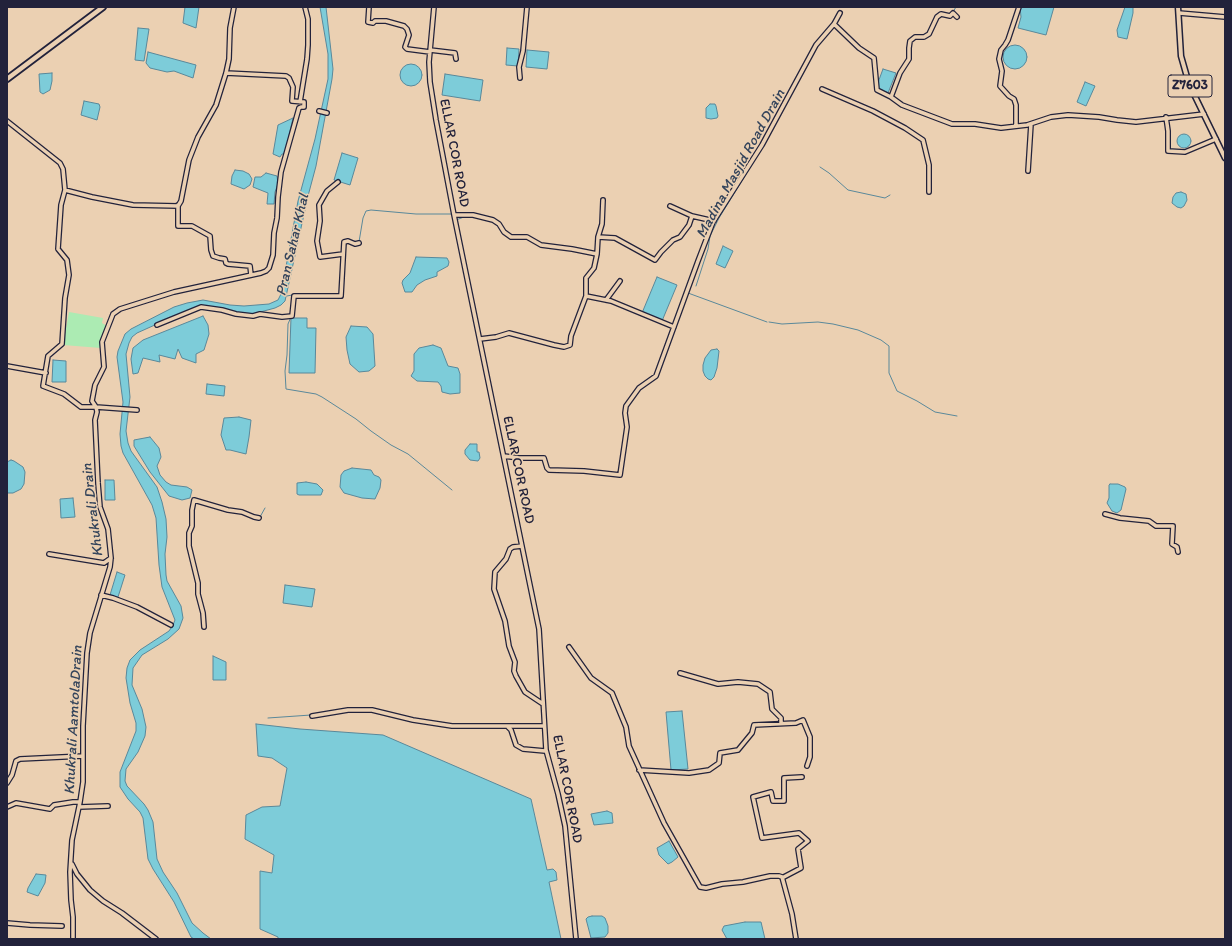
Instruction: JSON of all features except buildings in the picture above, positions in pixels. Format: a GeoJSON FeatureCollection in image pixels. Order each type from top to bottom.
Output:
{"type":"FeatureCollection","features":[{"type":"Feature","properties":{"kind":"highway"},"geometry":{"type":"LineString","coordinates":[[7,79],[103,7]]}},
{"type":"Feature","properties":{"kind":"main road","name":"Z7603"},"geometry":{"type":"LineString","coordinates":[[1178,7],[1181,56],[1189,84],[1225,158]]}},
{"type":"Feature","properties":{"kind":"street"},"geometry":{"type":"LineString","coordinates":[[234,7],[230,28],[229,59],[226,73],[216,105],[198,137],[189,160],[178,205],[178,226],[192,226],[210,236],[213,256],[225,259],[226,263],[228,264],[250,266],[251,275]]}},
{"type":"Feature","properties":{"kind":"street"},"geometry":{"type":"LineString","coordinates":[[300,102],[308,45],[308,19],[305,7]]}},
{"type":"Feature","properties":{"kind":"street"},"geometry":{"type":"LineString","coordinates":[[369,7],[368,22],[386,21],[404,26],[407,29],[409,35],[405,47],[407,50],[455,53],[456,60]]}},
{"type":"Feature","properties":{"kind":"street","name":"ELLAR COR ROAD"},"geometry":{"type":"LineString","coordinates":[[434,7],[430,51],[430,82],[454,215],[539,629],[546,750],[565,826],[576,939]]}},
{"type":"Feature","properties":{"kind":"street"},"geometry":{"type":"LineString","coordinates":[[520,78],[519,67],[523,51],[527,7]]}},
{"type":"Feature","properties":{"kind":"street"},"geometry":{"type":"LineString","coordinates":[[1016,126],[1016,105],[1014,99],[1009,96],[1000,86],[1002,71],[999,59],[1001,50],[1008,40],[1019,7]]}},
{"type":"Feature","properties":{"kind":"street"},"geometry":{"type":"LineString","coordinates":[[1179,12],[1225,17]]}},
{"type":"Feature","properties":{"kind":"street"},"geometry":{"type":"LineString","coordinates":[[504,456],[519,458],[544,458],[549,470],[584,471],[620,475],[627,427],[625,413],[626,406],[639,388],[656,376],[714,221],[762,145],[816,45],[834,24],[840,13]]}},
{"type":"Feature","properties":{"kind":"street"},"geometry":{"type":"LineString","coordinates":[[891,97],[900,73],[909,59],[910,41],[914,37],[924,38],[929,34],[939,15],[943,14],[950,16],[953,13],[957,17]]}},
{"type":"Feature","properties":{"kind":"street"},"geometry":{"type":"LineString","coordinates":[[834,24],[859,48],[874,58],[876,90],[891,97],[902,105],[952,124],[975,124],[1001,128],[1030,124],[1051,117],[1068,115],[1136,122],[1166,117],[1204,114]]}},
{"type":"Feature","properties":{"kind":"street"},"geometry":{"type":"LineString","coordinates":[[73,939],[70,872],[72,840],[83,782],[83,726],[87,653],[90,633],[110,567],[111,558],[108,529],[100,507],[95,420],[97,412],[92,401],[95,385],[104,367],[102,342],[113,314],[120,309],[174,292],[266,271],[273,255],[281,172],[299,108],[302,106],[304,107],[304,102],[292,101],[293,87],[289,78],[286,76],[226,73]]}},
{"type":"Feature","properties":{"kind":"street"},"geometry":{"type":"LineString","coordinates":[[822,89],[873,111],[905,128],[923,140],[929,165],[929,192]]}},
{"type":"Feature","properties":{"kind":"street"},"geometry":{"type":"LineString","coordinates":[[319,111],[327,113]]}},
{"type":"Feature","properties":{"kind":"street"},"geometry":{"type":"LineString","coordinates":[[1166,117],[1168,151],[1185,152],[1216,139]]}},
{"type":"Feature","properties":{"kind":"street"},"geometry":{"type":"LineString","coordinates":[[7,121],[60,163],[62,168],[65,190],[61,205],[58,249],[67,260],[69,275],[62,344],[48,356],[44,386],[64,394],[81,407],[137,410]]}},
{"type":"Feature","properties":{"kind":"street"},"geometry":{"type":"LineString","coordinates":[[1028,171],[1030,124]]}},
{"type":"Feature","properties":{"kind":"street"},"geometry":{"type":"LineString","coordinates":[[338,182],[327,191],[319,205],[320,221],[318,241],[320,257],[343,254]]}},
{"type":"Feature","properties":{"kind":"street"},"geometry":{"type":"LineString","coordinates":[[65,190],[133,205],[178,205]]}},
{"type":"Feature","properties":{"kind":"street"},"geometry":{"type":"LineString","coordinates":[[480,339],[496,337],[509,333],[554,345],[564,347],[570,346],[571,336],[586,296],[586,278],[594,268],[598,237],[602,224],[603,200]]}},
{"type":"Feature","properties":{"kind":"street"},"geometry":{"type":"LineString","coordinates":[[670,206],[692,216],[714,221]]}},
{"type":"Feature","properties":{"kind":"street"},"geometry":{"type":"LineString","coordinates":[[454,215],[473,215],[493,220],[499,224],[504,232],[511,237],[527,237],[541,245],[597,254]]}},
{"type":"Feature","properties":{"kind":"street"},"geometry":{"type":"LineString","coordinates":[[598,237],[615,238],[655,260],[673,240],[680,237],[689,225],[692,216]]}},
{"type":"Feature","properties":{"kind":"street"},"geometry":{"type":"LineString","coordinates":[[157,325],[201,307],[253,316],[260,314],[282,317],[292,316],[294,296],[341,296],[344,242],[348,241],[354,244],[359,242]]}},
{"type":"Feature","properties":{"kind":"street"},"geometry":{"type":"LineString","coordinates":[[606,300],[620,281]]}},
{"type":"Feature","properties":{"kind":"street"},"geometry":{"type":"LineString","coordinates":[[586,296],[611,301],[674,327]]}},
{"type":"Feature","properties":{"kind":"street"},"geometry":{"type":"LineString","coordinates":[[7,366],[46,373]]}},
{"type":"Feature","properties":{"kind":"street"},"geometry":{"type":"LineString","coordinates":[[204,627],[203,613],[198,594],[198,583],[189,546],[189,533],[192,526],[192,510],[194,500],[228,510],[242,512],[254,518],[260,518]]}},
{"type":"Feature","properties":{"kind":"street"},"geometry":{"type":"LineString","coordinates":[[1105,514],[1120,518],[1149,521],[1156,526],[1173,526],[1172,544],[1177,547],[1178,552]]}},
{"type":"Feature","properties":{"kind":"street"},"geometry":{"type":"LineString","coordinates":[[522,546],[513,547],[510,549],[506,559],[496,572],[494,589],[505,622],[516,676],[525,692],[543,704]]}},
{"type":"Feature","properties":{"kind":"street"},"geometry":{"type":"LineString","coordinates":[[49,554],[104,563],[111,558]]}},
{"type":"Feature","properties":{"kind":"street"},"geometry":{"type":"LineString","coordinates":[[101,595],[113,598],[137,608],[171,626]]}},
{"type":"Feature","properties":{"kind":"street"},"geometry":{"type":"LineString","coordinates":[[569,647],[591,678],[612,693],[626,727],[628,746],[664,823],[700,887],[706,888],[770,876],[779,876],[782,878],[801,868],[798,849],[808,841],[800,833],[762,838],[753,797],[771,792],[773,801],[784,801],[784,778],[802,777]]}},
{"type":"Feature","properties":{"kind":"street"},"geometry":{"type":"LineString","coordinates":[[680,673],[718,684],[738,682],[758,684],[770,692],[772,709],[781,718],[781,723]]}},
{"type":"Feature","properties":{"kind":"street"},"geometry":{"type":"LineString","coordinates":[[312,716],[348,710],[372,710],[413,720],[452,726],[544,726]]}},
{"type":"Feature","properties":{"kind":"street"},"geometry":{"type":"LineString","coordinates":[[639,770],[688,773],[709,770],[719,763],[720,753],[738,750],[752,733],[754,725],[796,723],[804,720],[810,736],[810,757],[807,766]]}},
{"type":"Feature","properties":{"kind":"street"},"geometry":{"type":"LineString","coordinates":[[507,726],[511,730],[513,741],[516,745],[523,749],[545,751]]}},
{"type":"Feature","properties":{"kind":"street"},"geometry":{"type":"LineString","coordinates":[[7,783],[12,775],[16,761],[20,759],[83,756]]}},
{"type":"Feature","properties":{"kind":"street"},"geometry":{"type":"LineString","coordinates":[[7,807],[16,803],[50,809],[54,805],[80,802]]}},
{"type":"Feature","properties":{"kind":"street"},"geometry":{"type":"LineString","coordinates":[[79,807],[108,806]]}},
{"type":"Feature","properties":{"kind":"street"},"geometry":{"type":"LineString","coordinates":[[71,863],[77,874],[90,890],[156,939]]}},
{"type":"Feature","properties":{"kind":"street"},"geometry":{"type":"LineString","coordinates":[[782,878],[795,918]]}},
{"type":"Feature","properties":{"kind":"street"},"geometry":{"type":"LineString","coordinates":[[782,878],[792,914],[796,939]]}},
{"type":"Feature","properties":{"kind":"street"},"geometry":{"type":"LineString","coordinates":[[7,923],[62,926]]}},
{"type":"Feature","properties":{"kind":"green space"},"geometry":{"type":"Polygon","coordinates":[[[69,312],[103,318],[102,323],[107,326],[101,342],[101,348],[63,345],[69,312]]]}},
{"type":"Feature","properties":{"kind":"water"},"geometry":{"type":"Polygon","coordinates":[[[185,7],[199,7],[196,28],[183,23],[185,7]]]}},
{"type":"Feature","properties":{"kind":"water","name":"Pran Sahar Khal"},"geometry":{"type":"Polygon","coordinates":[[[320,7],[326,7],[333,69],[332,79],[316,166],[285,301],[275,308],[253,314],[236,313],[201,307],[177,315],[137,333],[132,337],[126,354],[130,397],[126,431],[128,443],[131,451],[157,487],[162,502],[166,519],[167,537],[165,554],[167,581],[181,606],[183,618],[179,629],[168,639],[142,655],[133,668],[132,685],[142,709],[146,727],[145,736],[138,752],[126,769],[125,781],[127,786],[148,810],[153,822],[157,859],[163,872],[177,893],[192,923],[211,939],[194,939],[191,937],[174,902],[148,859],[143,818],[120,787],[120,772],[136,731],[136,723],[130,703],[126,678],[127,668],[130,660],[140,650],[169,631],[175,620],[162,587],[156,518],[152,505],[123,453],[121,446],[120,434],[123,402],[117,357],[125,334],[131,329],[174,307],[203,300],[244,306],[269,304],[278,300],[281,294],[298,201],[315,139],[328,79],[328,54],[320,7]]]}},
{"type":"Feature","properties":{"kind":"water"},"geometry":{"type":"Polygon","coordinates":[[[1020,7],[1054,7],[1046,35],[1018,28],[1021,17],[1020,7]]]}},
{"type":"Feature","properties":{"kind":"water"},"geometry":{"type":"Polygon","coordinates":[[[1125,7],[1133,7],[1127,39],[1118,37],[1117,30],[1125,7]]]}},
{"type":"Feature","properties":{"kind":"water"},"geometry":{"type":"Polygon","coordinates":[[[138,28],[149,29],[144,61],[135,60],[138,28]]]}},
{"type":"Feature","properties":{"kind":"water"},"geometry":{"type":"Polygon","coordinates":[[[1015,45],[1023,49],[1027,57],[1023,65],[1015,69],[1007,65],[1003,57],[1007,49],[1015,45]]]}},
{"type":"Feature","properties":{"kind":"water"},"geometry":{"type":"Polygon","coordinates":[[[507,48],[519,49],[518,66],[506,65],[507,48]]]}},
{"type":"Feature","properties":{"kind":"water"},"geometry":{"type":"Polygon","coordinates":[[[527,50],[549,52],[547,69],[526,67],[527,50]]]}},
{"type":"Feature","properties":{"kind":"water"},"geometry":{"type":"Polygon","coordinates":[[[148,52],[196,65],[193,78],[174,71],[167,72],[150,68],[146,63],[148,52]]]}},
{"type":"Feature","properties":{"kind":"water"},"geometry":{"type":"Polygon","coordinates":[[[411,64],[419,67],[422,75],[419,83],[411,86],[403,83],[400,75],[403,67],[411,64]]]}},
{"type":"Feature","properties":{"kind":"water"},"geometry":{"type":"Polygon","coordinates":[[[883,69],[896,73],[888,93],[876,88],[883,69]]]}},
{"type":"Feature","properties":{"kind":"water"},"geometry":{"type":"Polygon","coordinates":[[[52,73],[50,90],[43,94],[40,92],[39,74],[52,73]]]}},
{"type":"Feature","properties":{"kind":"water"},"geometry":{"type":"Polygon","coordinates":[[[445,74],[483,80],[480,101],[442,95],[445,74]]]}},
{"type":"Feature","properties":{"kind":"water"},"geometry":{"type":"Polygon","coordinates":[[[1085,82],[1095,86],[1086,106],[1077,102],[1085,82]]]}},
{"type":"Feature","properties":{"kind":"water"},"geometry":{"type":"Polygon","coordinates":[[[84,101],[99,104],[100,107],[97,120],[81,115],[84,101]]]}},
{"type":"Feature","properties":{"kind":"water"},"geometry":{"type":"Polygon","coordinates":[[[710,104],[715,104],[716,106],[717,118],[706,118],[706,108],[710,104]]]}},
{"type":"Feature","properties":{"kind":"water"},"geometry":{"type":"Polygon","coordinates":[[[293,118],[285,154],[282,154],[280,157],[273,154],[278,125],[293,118]]]}},
{"type":"Feature","properties":{"kind":"water"},"geometry":{"type":"Polygon","coordinates":[[[1181,134],[1187,134],[1191,138],[1191,144],[1187,148],[1181,148],[1177,144],[1177,138],[1181,134]]]}},
{"type":"Feature","properties":{"kind":"water"},"geometry":{"type":"Polygon","coordinates":[[[342,153],[358,158],[350,185],[334,180],[342,153]]]}},
{"type":"Feature","properties":{"kind":"water"},"geometry":{"type":"Polygon","coordinates":[[[235,170],[243,171],[249,174],[252,179],[250,185],[244,189],[231,184],[232,176],[235,170]]]}},
{"type":"Feature","properties":{"kind":"water"},"geometry":{"type":"Polygon","coordinates":[[[266,173],[277,176],[278,184],[275,192],[274,204],[267,204],[268,193],[253,187],[255,177],[261,177],[266,173]]]}},
{"type":"Feature","properties":{"kind":"water"},"geometry":{"type":"Polygon","coordinates":[[[1181,192],[1186,194],[1187,200],[1181,208],[1172,203],[1173,197],[1176,193],[1181,192]]]}},
{"type":"Feature","properties":{"kind":"water"},"geometry":{"type":"Polygon","coordinates":[[[723,246],[733,251],[725,268],[716,264],[723,246]]]}},
{"type":"Feature","properties":{"kind":"water"},"geometry":{"type":"Polygon","coordinates":[[[416,257],[447,258],[449,262],[448,266],[437,272],[437,276],[425,280],[417,285],[412,292],[405,292],[402,283],[410,273],[416,257]]]}},
{"type":"Feature","properties":{"kind":"water"},"geometry":{"type":"Polygon","coordinates":[[[657,277],[677,285],[662,321],[642,313],[657,277]]]}},
{"type":"Feature","properties":{"kind":"water"},"geometry":{"type":"Polygon","coordinates":[[[203,316],[208,325],[209,334],[204,350],[196,354],[196,363],[182,358],[178,349],[175,359],[159,355],[160,362],[143,358],[138,373],[133,374],[131,359],[133,348],[143,340],[203,316]]]}},
{"type":"Feature","properties":{"kind":"water"},"geometry":{"type":"Polygon","coordinates":[[[291,318],[307,318],[307,328],[316,328],[315,373],[289,373],[291,318]]]}},
{"type":"Feature","properties":{"kind":"water"},"geometry":{"type":"Polygon","coordinates":[[[351,326],[367,327],[373,334],[375,366],[369,371],[359,372],[350,364],[346,337],[351,326]]]}},
{"type":"Feature","properties":{"kind":"water"},"geometry":{"type":"Polygon","coordinates":[[[433,345],[441,348],[448,366],[458,368],[460,374],[460,393],[450,394],[442,392],[441,386],[438,382],[417,381],[411,376],[414,371],[414,354],[419,348],[433,345]]]}},
{"type":"Feature","properties":{"kind":"water"},"geometry":{"type":"Polygon","coordinates":[[[717,349],[719,351],[717,368],[714,377],[711,380],[705,376],[703,365],[705,358],[711,350],[717,349]]]}},
{"type":"Feature","properties":{"kind":"water"},"geometry":{"type":"Polygon","coordinates":[[[53,360],[66,361],[66,382],[52,382],[53,360]]]}},
{"type":"Feature","properties":{"kind":"water"},"geometry":{"type":"Polygon","coordinates":[[[207,384],[225,386],[224,396],[206,394],[207,384]]]}},
{"type":"Feature","properties":{"kind":"water"},"geometry":{"type":"Polygon","coordinates":[[[239,417],[251,420],[246,454],[226,450],[221,435],[224,418],[239,417]]]}},
{"type":"Feature","properties":{"kind":"water"},"geometry":{"type":"Polygon","coordinates":[[[150,437],[159,448],[161,457],[157,466],[160,475],[171,485],[187,487],[192,490],[190,498],[182,500],[169,496],[150,472],[134,446],[134,440],[150,437]]]}},
{"type":"Feature","properties":{"kind":"water"},"geometry":{"type":"Polygon","coordinates":[[[470,444],[477,444],[477,452],[479,452],[480,458],[478,461],[470,460],[465,454],[465,450],[470,444]]]}},
{"type":"Feature","properties":{"kind":"water"},"geometry":{"type":"Polygon","coordinates":[[[11,460],[23,467],[25,472],[24,484],[21,489],[13,493],[7,493],[7,462],[11,460]]]}},
{"type":"Feature","properties":{"kind":"water"},"geometry":{"type":"Polygon","coordinates":[[[352,468],[371,470],[374,475],[379,477],[381,480],[380,488],[375,499],[362,498],[344,493],[340,487],[341,475],[344,471],[352,468]]]}},
{"type":"Feature","properties":{"kind":"water"},"geometry":{"type":"Polygon","coordinates":[[[105,480],[114,480],[115,500],[105,500],[105,480]]]}},
{"type":"Feature","properties":{"kind":"water"},"geometry":{"type":"Polygon","coordinates":[[[306,482],[317,484],[323,490],[321,495],[297,494],[297,483],[306,482]]]}},
{"type":"Feature","properties":{"kind":"water"},"geometry":{"type":"Polygon","coordinates":[[[1110,484],[1118,484],[1126,489],[1121,510],[1117,513],[1112,511],[1107,503],[1110,484]]]}},
{"type":"Feature","properties":{"kind":"water"},"geometry":{"type":"Polygon","coordinates":[[[73,498],[75,517],[61,518],[60,499],[73,498]]]}},
{"type":"Feature","properties":{"kind":"water"},"geometry":{"type":"Polygon","coordinates":[[[117,572],[125,575],[118,597],[110,595],[117,572]]]}},
{"type":"Feature","properties":{"kind":"water"},"geometry":{"type":"Polygon","coordinates":[[[285,585],[315,589],[312,607],[283,603],[285,585]]]}},
{"type":"Feature","properties":{"kind":"water"},"geometry":{"type":"Polygon","coordinates":[[[213,656],[226,662],[226,680],[213,680],[213,656]]]}},
{"type":"Feature","properties":{"kind":"water"},"geometry":{"type":"Polygon","coordinates":[[[682,711],[688,769],[671,770],[666,712],[682,711]]]}},
{"type":"Feature","properties":{"kind":"water"},"geometry":{"type":"Polygon","coordinates":[[[256,724],[383,735],[531,799],[547,870],[553,869],[556,872],[557,880],[549,882],[561,939],[278,939],[278,937],[260,929],[260,871],[272,873],[274,855],[245,839],[246,815],[262,807],[280,806],[287,768],[272,758],[258,756],[256,724]]]}},
{"type":"Feature","properties":{"kind":"water"},"geometry":{"type":"Polygon","coordinates":[[[607,811],[612,813],[613,823],[594,825],[591,814],[607,811]]]}},
{"type":"Feature","properties":{"kind":"water"},"geometry":{"type":"Polygon","coordinates":[[[669,841],[678,857],[668,864],[659,855],[657,848],[669,841]]]}},
{"type":"Feature","properties":{"kind":"water"},"geometry":{"type":"Polygon","coordinates":[[[36,874],[46,875],[45,883],[38,896],[27,892],[36,874]]]}},
{"type":"Feature","properties":{"kind":"water"},"geometry":{"type":"Polygon","coordinates":[[[592,916],[602,916],[605,918],[608,926],[608,933],[605,937],[591,938],[586,919],[592,916]]]}},
{"type":"Feature","properties":{"kind":"water"},"geometry":{"type":"Polygon","coordinates":[[[745,922],[761,922],[765,939],[727,939],[722,930],[724,926],[745,922]]]}},
{"type":"Feature","properties":{"kind":"waterway"},"geometry":{"type":"LineString","coordinates":[[953,12],[956,7]]}},
{"type":"Feature","properties":{"kind":"waterway"},"geometry":{"type":"LineString","coordinates":[[802,75],[808,63]]}},
{"type":"Feature","properties":{"kind":"waterway"},"geometry":{"type":"LineString","coordinates":[[254,76],[261,76]]}},
{"type":"Feature","properties":{"kind":"waterway"},"geometry":{"type":"LineString","coordinates":[[1002,130],[1012,128]]}},
{"type":"Feature","properties":{"kind":"waterway","name":"Madina Masjid Road Drain"},"geometry":{"type":"LineString","coordinates":[[696,286],[708,249],[710,236],[719,218],[756,158]]}},
{"type":"Feature","properties":{"kind":"waterway"},"geometry":{"type":"LineString","coordinates":[[820,167],[848,190],[885,198],[890,195]]}},
{"type":"Feature","properties":{"kind":"waterway"},"geometry":{"type":"LineString","coordinates":[[359,242],[363,218],[366,211],[371,210],[416,214],[453,214]]}},
{"type":"Feature","properties":{"kind":"waterway"},"geometry":{"type":"LineString","coordinates":[[456,220],[464,217]]}},
{"type":"Feature","properties":{"kind":"waterway"},"geometry":{"type":"LineString","coordinates":[[688,293],[767,322]]}},
{"type":"Feature","properties":{"kind":"waterway","name":"Pran Sahar Khal"},"geometry":{"type":"LineString","coordinates":[[287,296],[292,295],[292,302]]}},
{"type":"Feature","properties":{"kind":"waterway"},"geometry":{"type":"LineString","coordinates":[[291,317],[288,324],[285,371],[286,389],[316,394],[322,397],[356,419],[391,445],[408,454],[452,490]]}},
{"type":"Feature","properties":{"kind":"waterway"},"geometry":{"type":"LineString","coordinates":[[769,322],[782,324],[818,322],[833,324],[858,330],[881,340],[889,346],[889,373],[897,391],[935,412],[957,416]]}},
{"type":"Feature","properties":{"kind":"waterway"},"geometry":{"type":"LineString","coordinates":[[260,517],[265,508]]}},
{"type":"Feature","properties":{"kind":"waterway"},"geometry":{"type":"LineString","coordinates":[[268,718],[311,715]]}},
{"type":"Feature","properties":{"kind":"water label","name":"Khukrali Drain"},"geometry":{"type":"Point","coordinates":[93,510]}},
{"type":"Feature","properties":{"kind":"water label","name":"Khukrali AamtolaDrain"},"geometry":{"type":"Point","coordinates":[74,720]}}]}
